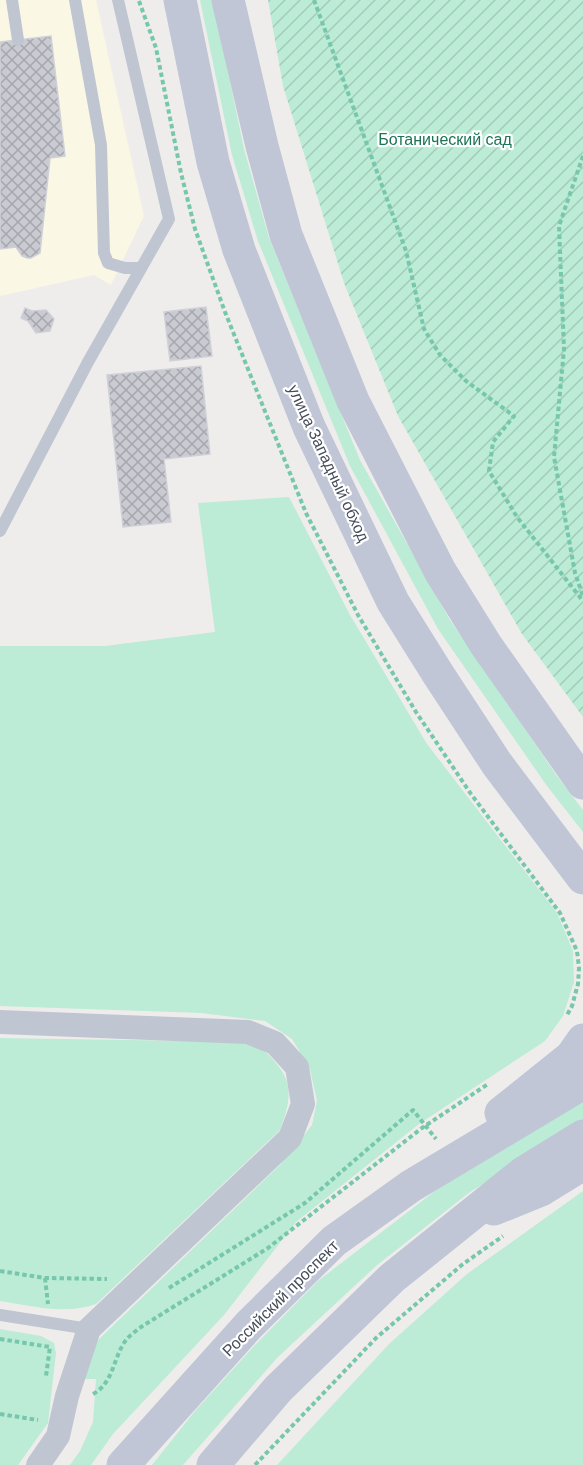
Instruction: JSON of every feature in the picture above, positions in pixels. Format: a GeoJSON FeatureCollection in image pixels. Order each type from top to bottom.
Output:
{"type":"FeatureCollection","features":[{"type":"Feature","properties":{"kind":"main road","name":"улица Западный обход"},"geometry":{"type":"LineString","coordinates":[[180,0],[213,162],[239,250],[309,427],[393,602],[497,764],[580,878]]}},
{"type":"Feature","properties":{"kind":"main road"},"geometry":{"type":"LineString","coordinates":[[228,0],[262,146],[286,235],[353,401],[440,571],[486,645],[583,783]]}},
{"type":"Feature","properties":{"kind":"main road"},"geometry":{"type":"LineString","coordinates":[[453,1161],[504,1111],[571,1058],[573,1032]]}},
{"type":"Feature","properties":{"kind":"main road","name":"Российский проспект"},"geometry":{"type":"LineString","coordinates":[[123,1465],[249,1325],[334,1241],[411,1186],[583,1083]]}},
{"type":"Feature","properties":{"kind":"main road"},"geometry":{"type":"LineString","coordinates":[[213,1465],[278,1389],[392,1278],[478,1215],[523,1173],[583,1136]]}},
{"type":"Feature","properties":{"kind":"main road"},"geometry":{"type":"LineString","coordinates":[[478,1215],[541,1190],[583,1164]]}},
{"type":"Feature","properties":{"kind":"street"},"geometry":{"type":"LineString","coordinates":[[0,1022],[248,1032],[275,1043],[297,1067],[303,1104],[290,1138],[89,1329],[67,1395],[58,1436],[38,1465]]}},
{"type":"Feature","properties":{"kind":"lane"},"geometry":{"type":"LineString","coordinates":[[12,0],[18,40]]}},
{"type":"Feature","properties":{"kind":"lane"},"geometry":{"type":"LineString","coordinates":[[75,0],[101,145],[104,254],[108,263],[125,268],[141,268]]}},
{"type":"Feature","properties":{"kind":"lane"},"geometry":{"type":"LineString","coordinates":[[0,531],[88,362],[169,219],[118,0]]}},
{"type":"Feature","properties":{"kind":"lane"},"geometry":{"type":"LineString","coordinates":[[0,1315],[89,1329]]}},
{"type":"Feature","properties":{"kind":"path"},"geometry":{"type":"LineString","coordinates":[[139,0],[156,48],[181,173],[195,229],[225,312],[306,513],[358,615],[416,712],[471,795],[560,914],[570,933],[577,951],[579,968],[578,984],[572,1006],[573,1032]]}},
{"type":"Feature","properties":{"kind":"path"},"geometry":{"type":"LineString","coordinates":[[314,0],[406,251],[424,329],[440,355],[466,381],[514,416],[493,442],[489,471],[517,517],[583,601]]}},
{"type":"Feature","properties":{"kind":"path"},"geometry":{"type":"LineString","coordinates":[[583,156],[559,226],[564,349],[554,457],[575,573],[583,596]]}},
{"type":"Feature","properties":{"kind":"path"},"geometry":{"type":"LineString","coordinates":[[87,1397],[99,1391],[106,1383],[119,1351],[127,1339],[141,1327],[268,1248],[425,1126],[494,1080]]}},
{"type":"Feature","properties":{"kind":"path"},"geometry":{"type":"LineString","coordinates":[[0,1271],[45,1278],[117,1279],[138,1282],[165,1291],[305,1203],[413,1110],[453,1161]]}},
{"type":"Feature","properties":{"kind":"path"},"geometry":{"type":"LineString","coordinates":[[255,1465],[376,1338],[463,1264],[509,1233],[478,1215]]}},
{"type":"Feature","properties":{"kind":"path"},"geometry":{"type":"LineString","coordinates":[[0,1338],[50,1347],[45,1382]]}},
{"type":"Feature","properties":{"kind":"path"},"geometry":{"type":"LineString","coordinates":[[0,1414],[39,1421],[41,1412]]}},
{"type":"Feature","properties":{"kind":"shaded area"},"geometry":{"type":"Polygon","coordinates":[[[0,0],[96,0],[144,216],[111,285],[94,275],[0,296],[0,0]]]}},
{"type":"Feature","properties":{"kind":"green space"},"geometry":{"type":"Polygon","coordinates":[[[200,0],[213,0],[244,149],[269,238],[360,460],[450,620],[557,776],[583,810],[583,832],[547,786],[438,629],[350,466],[258,241],[232,155],[200,0]]]}},
{"type":"Feature","properties":{"kind":"green space","name":"Ботанический сад"},"geometry":{"type":"Polygon","coordinates":[[[268,0],[583,0],[583,717],[522,634],[398,416],[344,283],[283,86],[268,0]]]}},
{"type":"Feature","properties":{"kind":"green space"},"geometry":{"type":"Polygon","coordinates":[[[289,497],[350,615],[427,744],[557,913],[573,951],[574,982],[563,1016],[545,1041],[419,1124],[296,1222],[224,1315],[113,1434],[91,1465],[70,1465],[80,1451],[93,1422],[96,1379],[83,1379],[96,1342],[281,1164],[312,1125],[317,1101],[310,1069],[292,1039],[265,1021],[201,1013],[0,1006],[0,646],[105,646],[215,632],[198,503],[289,497]]]}},
{"type":"Feature","properties":{"kind":"green space"},"geometry":{"type":"Polygon","coordinates":[[[0,1038],[255,1042],[276,1062],[287,1081],[289,1091],[285,1115],[280,1130],[96,1304],[60,1309],[0,1301],[0,1038]]]}},
{"type":"Feature","properties":{"kind":"green space"},"geometry":{"type":"Polygon","coordinates":[[[583,1095],[583,1122],[470,1192],[376,1266],[277,1358],[183,1465],[152,1465],[195,1411],[318,1281],[461,1171],[583,1095]]]}},
{"type":"Feature","properties":{"kind":"green space"},"geometry":{"type":"Polygon","coordinates":[[[583,1191],[583,1465],[277,1465],[389,1344],[467,1274],[583,1191]]]}},
{"type":"Feature","properties":{"kind":"green space"},"geometry":{"type":"Polygon","coordinates":[[[0,1329],[41,1336],[54,1343],[56,1353],[48,1423],[18,1465],[0,1465],[0,1329]]]}},
{"type":"Feature","properties":{"kind":"building"},"geometry":{"type":"Polygon","coordinates":[[[51,36],[65,156],[50,158],[40,253],[27,258],[22,256],[16,247],[0,249],[0,42],[51,36]]]}},
{"type":"Feature","properties":{"kind":"building"},"geometry":{"type":"Polygon","coordinates":[[[206,307],[212,356],[170,361],[164,312],[206,307]]]}},
{"type":"Feature","properties":{"kind":"building"},"geometry":{"type":"Polygon","coordinates":[[[25,308],[32,311],[46,310],[54,319],[50,331],[36,333],[28,321],[21,318],[25,308]]]}},
{"type":"Feature","properties":{"kind":"building"},"geometry":{"type":"Polygon","coordinates":[[[201,366],[210,454],[164,459],[171,522],[123,527],[107,375],[201,366]]]}}]}
